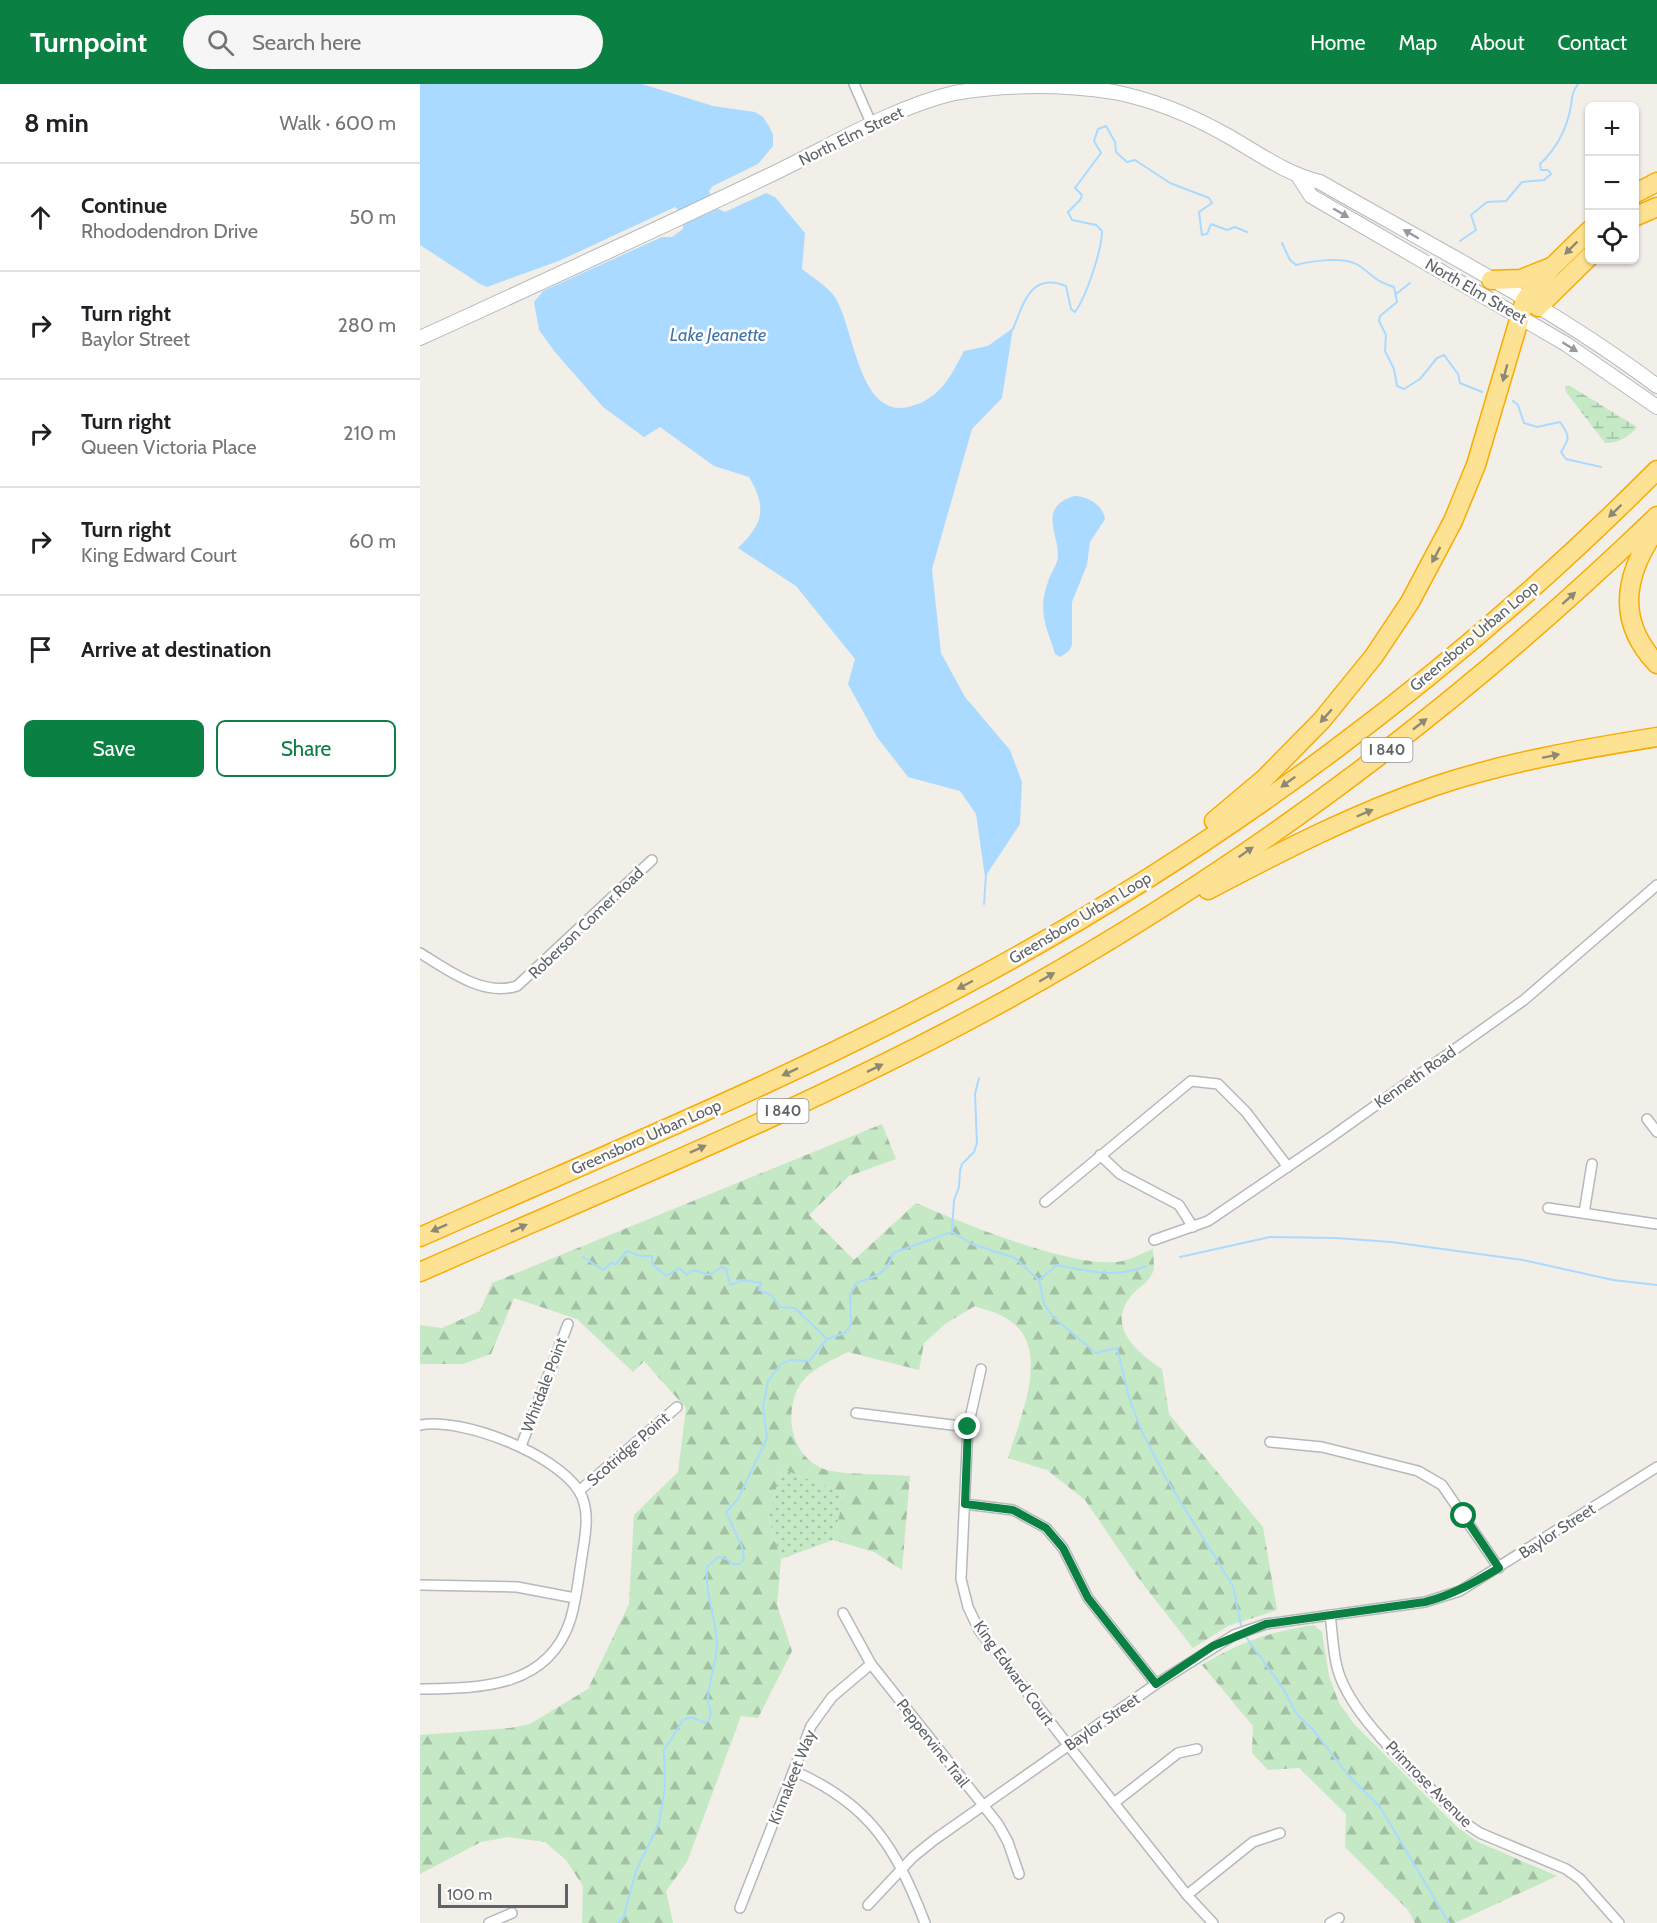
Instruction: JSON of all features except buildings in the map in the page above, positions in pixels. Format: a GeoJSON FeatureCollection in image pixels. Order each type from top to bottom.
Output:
{"type":"FeatureCollection","features":[{"type":"Feature","properties":{"kind":"highway"},"geometry":{"type":"LineString","coordinates":[[1639,192],[1657,182]]}},
{"type":"Feature","properties":{"kind":"highway"},"geometry":{"type":"LineString","coordinates":[[1639,215],[1657,207]]}},
{"type":"Feature","properties":{"kind":"highway"},"geometry":{"type":"LineString","coordinates":[[1125,892],[1243,798],[1284,759],[1340,700],[1391,632],[1426,574],[1465,494],[1528,308],[1552,267],[1585,235]]}},
{"type":"Feature","properties":{"kind":"highway"},"geometry":{"type":"LineString","coordinates":[[1528,308],[1585,260]]}},
{"type":"Feature","properties":{"kind":"highway"},"geometry":{"type":"LineString","coordinates":[[1491,280],[1521,279],[1552,267]]}},
{"type":"Feature","properties":{"kind":"highway","name":"Greensboro Urban Loop"},"geometry":{"type":"LineString","coordinates":[[420,1237],[866,1036],[971,982],[1125,892],[1273,794],[1416,685],[1544,577],[1657,470]]}},
{"type":"Feature","properties":{"kind":"highway","name":"Greensboro Urban Loop"},"geometry":{"type":"LineString","coordinates":[[420,1272],[880,1066],[986,1011],[1091,951],[1243,855],[1389,748],[1530,633],[1657,516]]}},
{"type":"Feature","properties":{"kind":"highway"},"geometry":{"type":"LineString","coordinates":[[1657,528],[1635,564],[1628,599],[1636,634],[1657,664]]}},
{"type":"Feature","properties":{"kind":"highway"},"geometry":{"type":"LineString","coordinates":[[1091,951],[1283,850],[1342,822],[1406,796],[1527,761],[1657,737]]}},
{"type":"Feature","properties":{"kind":"main road","name":"North Elm Street"},"geometry":{"type":"LineString","coordinates":[[420,338],[722,198],[872,124],[928,100],[976,89],[1029,84],[1092,89],[1127,95],[1183,114],[1227,135],[1298,176],[1320,182],[1491,280],[1599,365],[1657,407]]}},
{"type":"Feature","properties":{"kind":"main road","name":"North Elm Street"},"geometry":{"type":"LineString","coordinates":[[1298,176],[1311,196],[1609,351],[1657,386]]}},
{"type":"Feature","properties":{"kind":"street"},"geometry":{"type":"LineString","coordinates":[[854,84],[872,124]]}},
{"type":"Feature","properties":{"kind":"street","name":"Roberson Comer Road"},"geometry":{"type":"LineString","coordinates":[[420,953],[482,987],[502,990],[517,986],[652,860]]}},
{"type":"Feature","properties":{"kind":"street","name":"Kenneth Road"},"geometry":{"type":"LineString","coordinates":[[1154,1240],[1193,1227],[1222,1212],[1288,1167],[1524,1000],[1657,885]]}},
{"type":"Feature","properties":{"kind":"street"},"geometry":{"type":"LineString","coordinates":[[1045,1202],[1191,1082],[1218,1084],[1246,1112],[1288,1167]]}},
{"type":"Feature","properties":{"kind":"street"},"geometry":{"type":"LineString","coordinates":[[1647,1119],[1657,1132]]}},
{"type":"Feature","properties":{"kind":"street"},"geometry":{"type":"LineString","coordinates":[[1100,1155],[1120,1174],[1179,1205],[1193,1227]]}},
{"type":"Feature","properties":{"kind":"street"},"geometry":{"type":"LineString","coordinates":[[1584,1213],[1592,1164]]}},
{"type":"Feature","properties":{"kind":"street"},"geometry":{"type":"LineString","coordinates":[[1548,1208],[1657,1224]]}},
{"type":"Feature","properties":{"kind":"street","name":"Whitdale Point"},"geometry":{"type":"LineString","coordinates":[[521,1446],[568,1324]]}},
{"type":"Feature","properties":{"kind":"street","name":"King Edward Court"},"geometry":{"type":"LineString","coordinates":[[981,1369],[968,1427],[961,1579],[968,1607],[979,1630],[1068,1745],[1187,1894],[1213,1923]]}},
{"type":"Feature","properties":{"kind":"street","name":"Scotridge Point"},"geometry":{"type":"LineString","coordinates":[[579,1491],[677,1407]]}},
{"type":"Feature","properties":{"kind":"street"},"geometry":{"type":"LineString","coordinates":[[856,1413],[968,1427]]}},
{"type":"Feature","properties":{"kind":"street"},"geometry":{"type":"LineString","coordinates":[[420,1425],[453,1426],[521,1446],[555,1466],[579,1491],[585,1507],[586,1524],[569,1623],[548,1658],[530,1671],[498,1685],[420,1689]]}},
{"type":"Feature","properties":{"kind":"street"},"geometry":{"type":"LineString","coordinates":[[1270,1442],[1322,1447],[1418,1470],[1442,1485],[1499,1568]]}},
{"type":"Feature","properties":{"kind":"street","name":"Baylor Street"},"geometry":{"type":"LineString","coordinates":[[868,1905],[933,1840],[1213,1646],[1242,1632],[1266,1624],[1444,1597],[1499,1568],[1657,1467]]}},
{"type":"Feature","properties":{"kind":"street"},"geometry":{"type":"LineString","coordinates":[[965,1504],[1013,1510],[1046,1528],[1063,1548],[1088,1598],[1156,1684]]}},
{"type":"Feature","properties":{"kind":"street"},"geometry":{"type":"LineString","coordinates":[[420,1586],[517,1587],[575,1598]]}},
{"type":"Feature","properties":{"kind":"street","name":"Peppervine Trail"},"geometry":{"type":"LineString","coordinates":[[843,1613],[871,1664],[1008,1842],[1018,1874]]}},
{"type":"Feature","properties":{"kind":"street","name":"Primrose Avenue"},"geometry":{"type":"LineString","coordinates":[[1330,1615],[1340,1677],[1350,1699],[1364,1719],[1468,1825],[1480,1833],[1566,1869],[1580,1879],[1619,1923]]}},
{"type":"Feature","properties":{"kind":"street","name":"Kinnakeet Way"},"geometry":{"type":"LineString","coordinates":[[740,1908],[811,1726],[832,1697],[871,1664]]}},
{"type":"Feature","properties":{"kind":"street"},"geometry":{"type":"LineString","coordinates":[[1114,1803],[1178,1753],[1197,1749]]}},
{"type":"Feature","properties":{"kind":"street"},"geometry":{"type":"LineString","coordinates":[[794,1771],[835,1790],[863,1813],[902,1870],[925,1923]]}},
{"type":"Feature","properties":{"kind":"street"},"geometry":{"type":"LineString","coordinates":[[1187,1894],[1253,1842],[1280,1833]]}},
{"type":"Feature","properties":{"kind":"street"},"geometry":{"type":"LineString","coordinates":[[489,1923],[512,1913]]}},
{"type":"Feature","properties":{"kind":"green space"},"geometry":{"type":"Polygon","coordinates":[[[1565,386],[1570,386],[1637,427],[1623,439],[1605,443],[1566,392],[1565,386]]]}},
{"type":"Feature","properties":{"kind":"green space"},"geometry":{"type":"Polygon","coordinates":[[[882,1124],[896,1159],[849,1176],[809,1215],[854,1260],[916,1203],[1019,1243],[1077,1259],[1103,1262],[1123,1261],[1153,1249],[1153,1272],[1124,1307],[1123,1328],[1135,1347],[1162,1369],[1169,1414],[1263,1527],[1277,1610],[1228,1626],[1193,1648],[1139,1579],[1085,1500],[1047,1470],[1008,1458],[1030,1383],[1031,1364],[1028,1346],[1020,1330],[1006,1318],[975,1306],[945,1324],[924,1343],[919,1370],[848,1352],[812,1372],[797,1390],[791,1414],[794,1437],[799,1448],[815,1465],[844,1473],[910,1476],[902,1570],[874,1552],[833,1540],[845,1493],[782,1469],[768,1516],[781,1559],[777,1605],[792,1651],[758,1718],[741,1716],[687,1862],[666,1891],[673,1923],[582,1923],[583,1886],[566,1860],[545,1842],[508,1837],[481,1842],[420,1874],[420,1735],[510,1728],[530,1724],[588,1689],[629,1604],[634,1515],[678,1472],[686,1408],[644,1361],[633,1372],[577,1319],[514,1298],[491,1354],[463,1364],[420,1364],[420,1325],[442,1328],[480,1311],[492,1283],[882,1124]]]}},
{"type":"Feature","properties":{"kind":"green space"},"geometry":{"type":"Polygon","coordinates":[[[782,1469],[845,1493],[833,1540],[781,1559],[768,1516],[782,1469]]]}},
{"type":"Feature","properties":{"kind":"green space"},"geometry":{"type":"Polygon","coordinates":[[[1314,1625],[1322,1632],[1329,1676],[1339,1703],[1354,1724],[1457,1827],[1478,1842],[1557,1876],[1455,1923],[1415,1923],[1408,1910],[1345,1847],[1346,1814],[1299,1768],[1268,1770],[1252,1753],[1253,1726],[1202,1665],[1229,1650],[1256,1639],[1314,1625]]]}},
{"type":"Feature","properties":{"kind":"water","name":"Lake Jeanette"},"geometry":{"type":"Polygon","coordinates":[[[420,84],[642,84],[713,106],[755,112],[763,117],[773,135],[773,146],[758,164],[713,186],[709,191],[716,208],[725,212],[766,193],[775,197],[805,233],[802,269],[834,296],[841,309],[867,384],[878,398],[891,406],[908,407],[928,399],[948,379],[964,351],[988,346],[1013,328],[1002,398],[972,429],[932,569],[941,653],[965,697],[1010,750],[1022,782],[1020,824],[985,877],[976,814],[960,791],[908,777],[877,737],[848,684],[855,659],[796,586],[738,548],[753,531],[760,515],[759,498],[749,477],[714,466],[660,427],[644,437],[603,407],[539,330],[534,302],[543,291],[662,237],[672,237],[683,229],[683,214],[675,207],[561,260],[487,287],[480,284],[420,245],[420,84]]]}},
{"type":"Feature","properties":{"kind":"water"},"geometry":{"type":"Polygon","coordinates":[[[1074,496],[1094,502],[1104,514],[1105,519],[1090,542],[1087,565],[1072,602],[1072,645],[1069,651],[1060,657],[1055,654],[1046,628],[1043,603],[1049,579],[1058,559],[1053,514],[1056,507],[1063,501],[1074,496]]]}},
{"type":"Feature","properties":{"kind":"waterway"},"geometry":{"type":"LineString","coordinates":[[1460,241],[1476,230],[1471,215],[1487,202],[1506,201],[1522,182],[1544,180],[1551,174],[1548,170],[1541,170],[1540,164],[1563,133],[1573,94],[1578,84]]}},
{"type":"Feature","properties":{"kind":"waterway"},"geometry":{"type":"LineString","coordinates":[[1013,329],[1025,300],[1037,286],[1044,283],[1066,286],[1071,309],[1075,312],[1084,296],[1096,261],[1102,231],[1096,225],[1072,220],[1068,212],[1082,195],[1075,188],[1101,153],[1094,141],[1098,129],[1106,126],[1115,142],[1116,152],[1127,162],[1135,160],[1170,183],[1209,198],[1212,203],[1199,212],[1202,235],[1207,234],[1211,224],[1227,230],[1235,227],[1247,232]]}},
{"type":"Feature","properties":{"kind":"waterway"},"geometry":{"type":"LineString","coordinates":[[1282,243],[1290,260],[1296,265],[1327,260],[1352,262],[1377,280],[1394,287],[1397,302],[1380,316],[1379,321],[1386,335],[1385,351],[1394,369],[1397,386],[1404,389],[1420,379],[1437,358],[1444,355],[1458,374],[1460,383],[1482,392]]}},
{"type":"Feature","properties":{"kind":"waterway"},"geometry":{"type":"LineString","coordinates":[[1396,294],[1410,283]]}},
{"type":"Feature","properties":{"kind":"waterway"},"geometry":{"type":"LineString","coordinates":[[1513,401],[1518,405],[1524,423],[1537,427],[1560,422],[1568,437],[1561,452],[1566,459],[1601,467]]}},
{"type":"Feature","properties":{"kind":"waterway"},"geometry":{"type":"LineString","coordinates":[[984,904],[986,875]]}},
{"type":"Feature","properties":{"kind":"waterway"},"geometry":{"type":"LineString","coordinates":[[952,1232],[954,1200],[959,1187],[960,1171],[962,1164],[974,1152],[977,1143],[975,1094],[979,1078]]}},
{"type":"Feature","properties":{"kind":"waterway"},"geometry":{"type":"LineString","coordinates":[[618,1923],[624,1916],[636,1871],[659,1823],[665,1788],[664,1750],[683,1720],[691,1717],[706,1723],[711,1713],[708,1698],[717,1646],[707,1567],[718,1557],[727,1559],[732,1564],[740,1564],[744,1559],[742,1547],[726,1512],[738,1499],[767,1438],[763,1406],[768,1381],[780,1365],[789,1360],[809,1361],[827,1339],[845,1333],[851,1325],[850,1294],[856,1283],[884,1270],[893,1253],[952,1232],[972,1244],[1015,1258],[1039,1280],[1044,1304],[1053,1317],[1096,1353],[1117,1348],[1129,1397],[1142,1432],[1167,1480],[1233,1586],[1241,1625]]}},
{"type":"Feature","properties":{"kind":"waterway"},"geometry":{"type":"LineString","coordinates":[[1180,1257],[1270,1237],[1336,1238],[1391,1242],[1523,1260],[1613,1280],[1657,1285]]}},
{"type":"Feature","properties":{"kind":"waterway"},"geometry":{"type":"LineString","coordinates":[[583,1257],[603,1270],[611,1263],[616,1264],[627,1251],[640,1256],[652,1256],[652,1264],[666,1276],[679,1268],[687,1275],[694,1270],[709,1275],[722,1267],[726,1269],[730,1285],[744,1280],[761,1283],[759,1290],[771,1295],[780,1307],[795,1308],[827,1339]]}},
{"type":"Feature","properties":{"kind":"waterway"},"geometry":{"type":"LineString","coordinates":[[1039,1280],[1057,1265],[1113,1273],[1146,1266]]}},
{"type":"Feature","properties":{"kind":"waterway"},"geometry":{"type":"LineString","coordinates":[[1246,1637],[1284,1690],[1296,1713],[1314,1731],[1349,1776],[1380,1807],[1449,1923]]}},
{"type":"Feature","properties":{"kind":"route"},"geometry":{"type":"LineString","coordinates":[[968,1427],[965,1504],[1013,1510],[1046,1528],[1063,1548],[1088,1598],[1156,1684],[1213,1646],[1234,1635],[1266,1624],[1425,1602],[1460,1591],[1499,1568],[1464,1516]]}}]}
